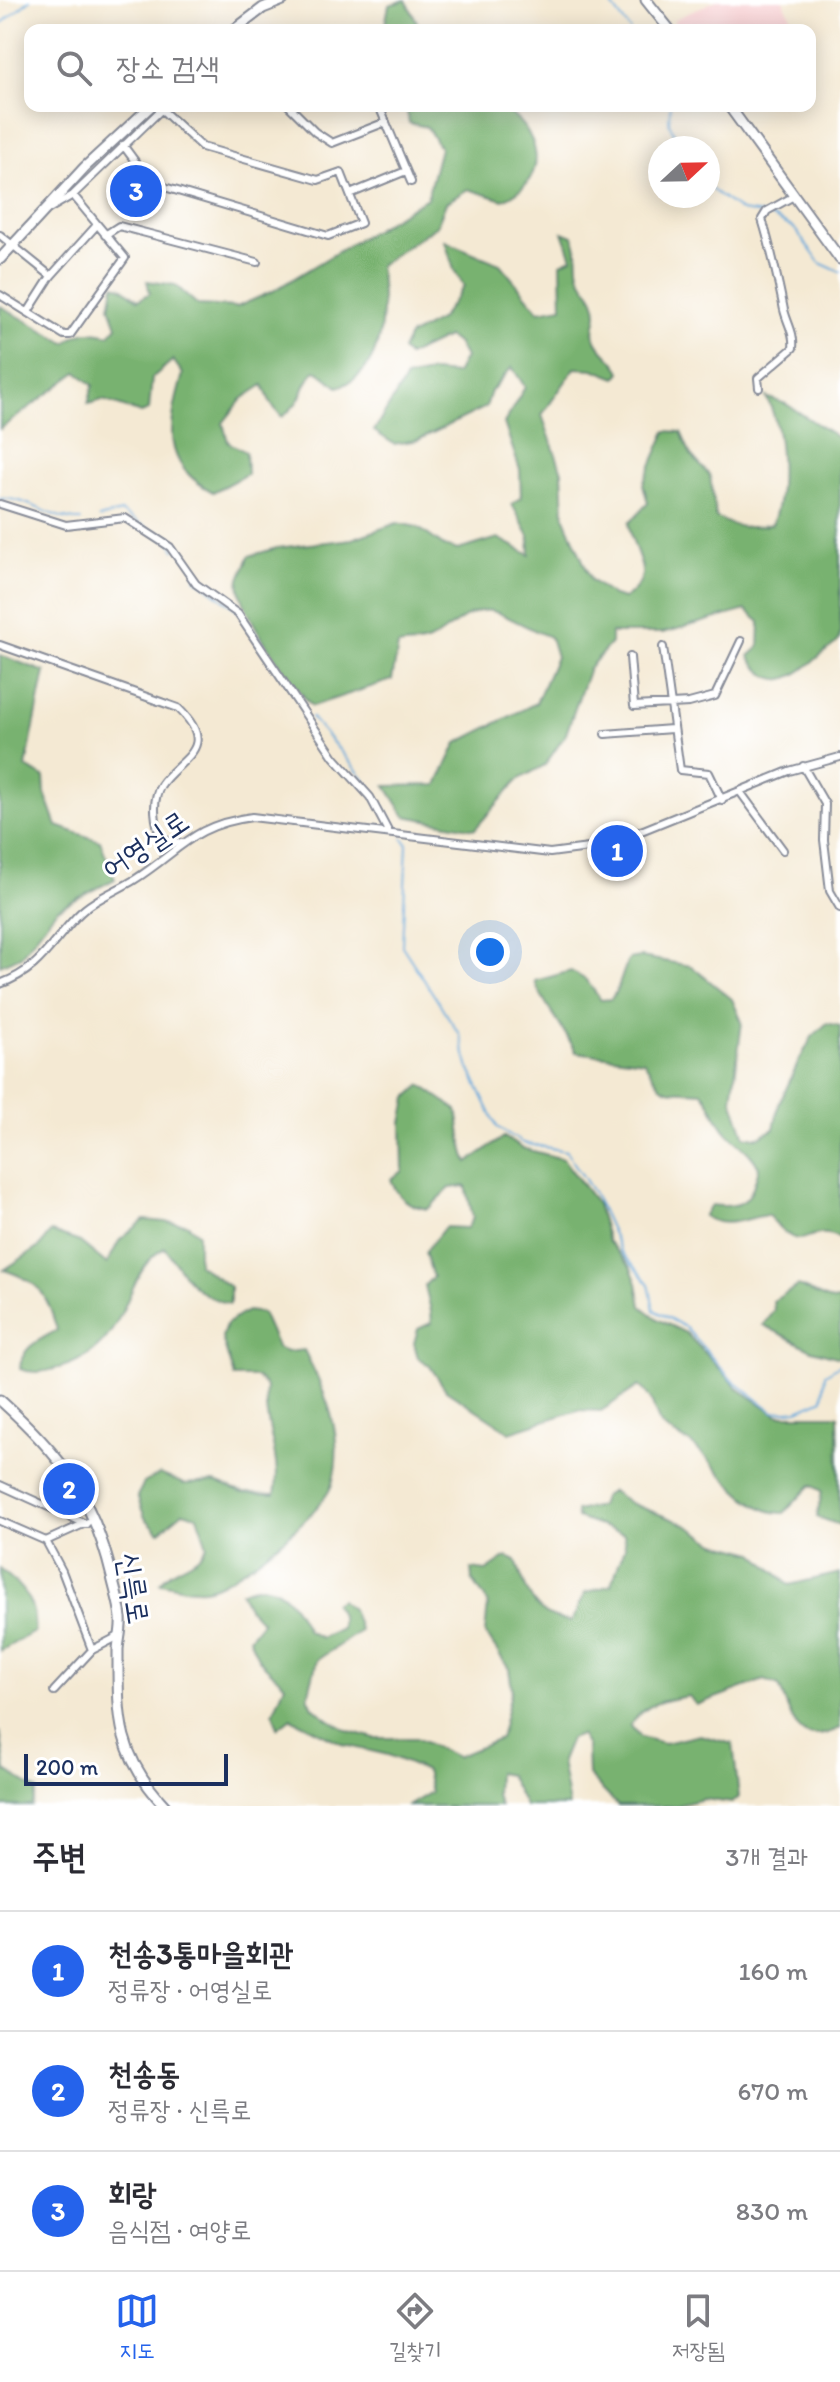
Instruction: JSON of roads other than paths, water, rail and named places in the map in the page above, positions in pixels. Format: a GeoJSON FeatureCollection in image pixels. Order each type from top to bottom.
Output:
{"type":"FeatureCollection","features":[{"type":"Feature","properties":{"kind":"street"},"geometry":{"type":"LineString","coordinates":[[241,24],[263,4],[283,0]]}},
{"type":"Feature","properties":{"kind":"street"},"geometry":{"type":"LineString","coordinates":[[646,0],[665,24]]}},
{"type":"Feature","properties":{"kind":"street"},"geometry":{"type":"LineString","coordinates":[[0,259],[42,212],[153,112]]}},
{"type":"Feature","properties":{"kind":"street"},"geometry":{"type":"LineString","coordinates":[[42,212],[73,195],[154,112]]}},
{"type":"Feature","properties":{"kind":"street"},"geometry":{"type":"LineString","coordinates":[[123,145],[151,183],[328,236],[361,223],[341,172],[318,180],[202,147],[164,112]]}},
{"type":"Feature","properties":{"kind":"street"},"geometry":{"type":"LineString","coordinates":[[295,112],[315,132],[332,143],[386,122]]}},
{"type":"Feature","properties":{"kind":"street"},"geometry":{"type":"LineString","coordinates":[[382,112],[411,182]]}},
{"type":"Feature","properties":{"kind":"street"},"geometry":{"type":"LineString","coordinates":[[733,112],[840,259]]}},
{"type":"Feature","properties":{"kind":"street"},"geometry":{"type":"LineString","coordinates":[[350,194],[406,171]]}},
{"type":"Feature","properties":{"kind":"street"},"geometry":{"type":"LineString","coordinates":[[0,295],[64,335],[70,335],[125,258],[73,195]]}},
{"type":"Feature","properties":{"kind":"street"},"geometry":{"type":"LineString","coordinates":[[759,388],[758,378],[793,348],[794,338],[783,307],[781,282],[762,219],[767,211],[794,196]]}},
{"type":"Feature","properties":{"kind":"street"},"geometry":{"type":"LineString","coordinates":[[28,312],[51,276],[96,226]]}},
{"type":"Feature","properties":{"kind":"street"},"geometry":{"type":"LineString","coordinates":[[105,235],[119,226],[257,262]]}},
{"type":"Feature","properties":{"kind":"street"},"geometry":{"type":"LineString","coordinates":[[0,235],[51,276]]}},
{"type":"Feature","properties":{"kind":"street"},"geometry":{"type":"LineString","coordinates":[[0,504],[66,525],[125,518],[170,547],[196,584],[238,614],[334,757],[370,797],[392,833]]}},
{"type":"Feature","properties":{"kind":"street"},"geometry":{"type":"LineString","coordinates":[[630,657],[631,703],[634,706],[670,704],[715,696],[741,641]]}},
{"type":"Feature","properties":{"kind":"street"},"geometry":{"type":"LineString","coordinates":[[0,645],[178,708],[184,714],[195,743],[192,757],[161,785],[155,816],[162,840],[182,843]]}},
{"type":"Feature","properties":{"kind":"street"},"geometry":{"type":"LineString","coordinates":[[663,647],[680,770],[709,773],[722,800],[803,766],[840,757]]}},
{"type":"Feature","properties":{"kind":"street"},"geometry":{"type":"LineString","coordinates":[[605,734],[672,729]]}},
{"type":"Feature","properties":{"kind":"street"},"geometry":{"type":"LineString","coordinates":[[803,766],[825,804],[824,840],[830,891],[840,908]]}},
{"type":"Feature","properties":{"kind":"street"},"geometry":{"type":"LineString","coordinates":[[741,793],[783,850]]}},
{"type":"Feature","properties":{"kind":"street","name":"어영실로"},"geometry":{"type":"LineString","coordinates":[[0,984],[32,969],[78,914],[137,878],[182,843],[220,822],[252,817],[550,853],[604,846],[722,800]]}},
{"type":"Feature","properties":{"kind":"street","name":"신륵로"},"geometry":{"type":"LineString","coordinates":[[0,1400],[43,1439],[68,1470],[90,1521],[121,1619],[118,1712],[121,1733],[133,1766],[165,1806]]}},
{"type":"Feature","properties":{"kind":"street"},"geometry":{"type":"LineString","coordinates":[[0,1485],[90,1521]]}},
{"type":"Feature","properties":{"kind":"street"},"geometry":{"type":"LineString","coordinates":[[0,1521],[46,1541],[62,1571],[92,1650]]}},
{"type":"Feature","properties":{"kind":"street"},"geometry":{"type":"LineString","coordinates":[[46,1541],[90,1521]]}},
{"type":"Feature","properties":{"kind":"street"},"geometry":{"type":"LineString","coordinates":[[54,1691],[92,1650],[119,1636]]}},
{"type":"Feature","properties":{"kind":"waterway"},"geometry":{"type":"LineString","coordinates":[[0,25],[30,0]]}},
{"type":"Feature","properties":{"kind":"waterway"},"geometry":{"type":"LineString","coordinates":[[608,0],[626,24]]}},
{"type":"Feature","properties":{"kind":"waterway"},"geometry":{"type":"LineString","coordinates":[[670,112],[669,123],[675,136]]}},
{"type":"Feature","properties":{"kind":"waterway"},"geometry":{"type":"LineString","coordinates":[[720,196],[741,211],[762,214]]}},
{"type":"Feature","properties":{"kind":"waterway"},"geometry":{"type":"LineString","coordinates":[[768,215],[794,228],[820,263],[840,272]]}},
{"type":"Feature","properties":{"kind":"waterway"},"geometry":{"type":"LineString","coordinates":[[0,499],[20,501],[60,517],[81,520]]}},
{"type":"Feature","properties":{"kind":"waterway"},"geometry":{"type":"LineString","coordinates":[[99,518],[121,512],[171,542],[175,550]]}},
{"type":"Feature","properties":{"kind":"waterway"},"geometry":{"type":"LineString","coordinates":[[195,578],[241,612],[265,649]]}},
{"type":"Feature","properties":{"kind":"waterway"},"geometry":{"type":"LineString","coordinates":[[311,717],[365,780],[400,832]]}},
{"type":"Feature","properties":{"kind":"waterway"},"geometry":{"type":"LineString","coordinates":[[403,838],[407,844],[402,946],[460,1035],[468,1066],[497,1127],[523,1143],[566,1151],[594,1193],[621,1252],[649,1284],[654,1310],[685,1327],[731,1379],[774,1412],[798,1410],[823,1399],[825,1374],[840,1365]]}},
{"type":"Feature","properties":{"kind":"place","name":"회랑"},"geometry":{"type":"Point","coordinates":[136,191]}},
{"type":"Feature","properties":{"kind":"place","name":"천송3통마을회관"},"geometry":{"type":"Point","coordinates":[617,851]}},
{"type":"Feature","properties":{"kind":"place","name":"천송동"},"geometry":{"type":"Point","coordinates":[69,1489]}}]}
